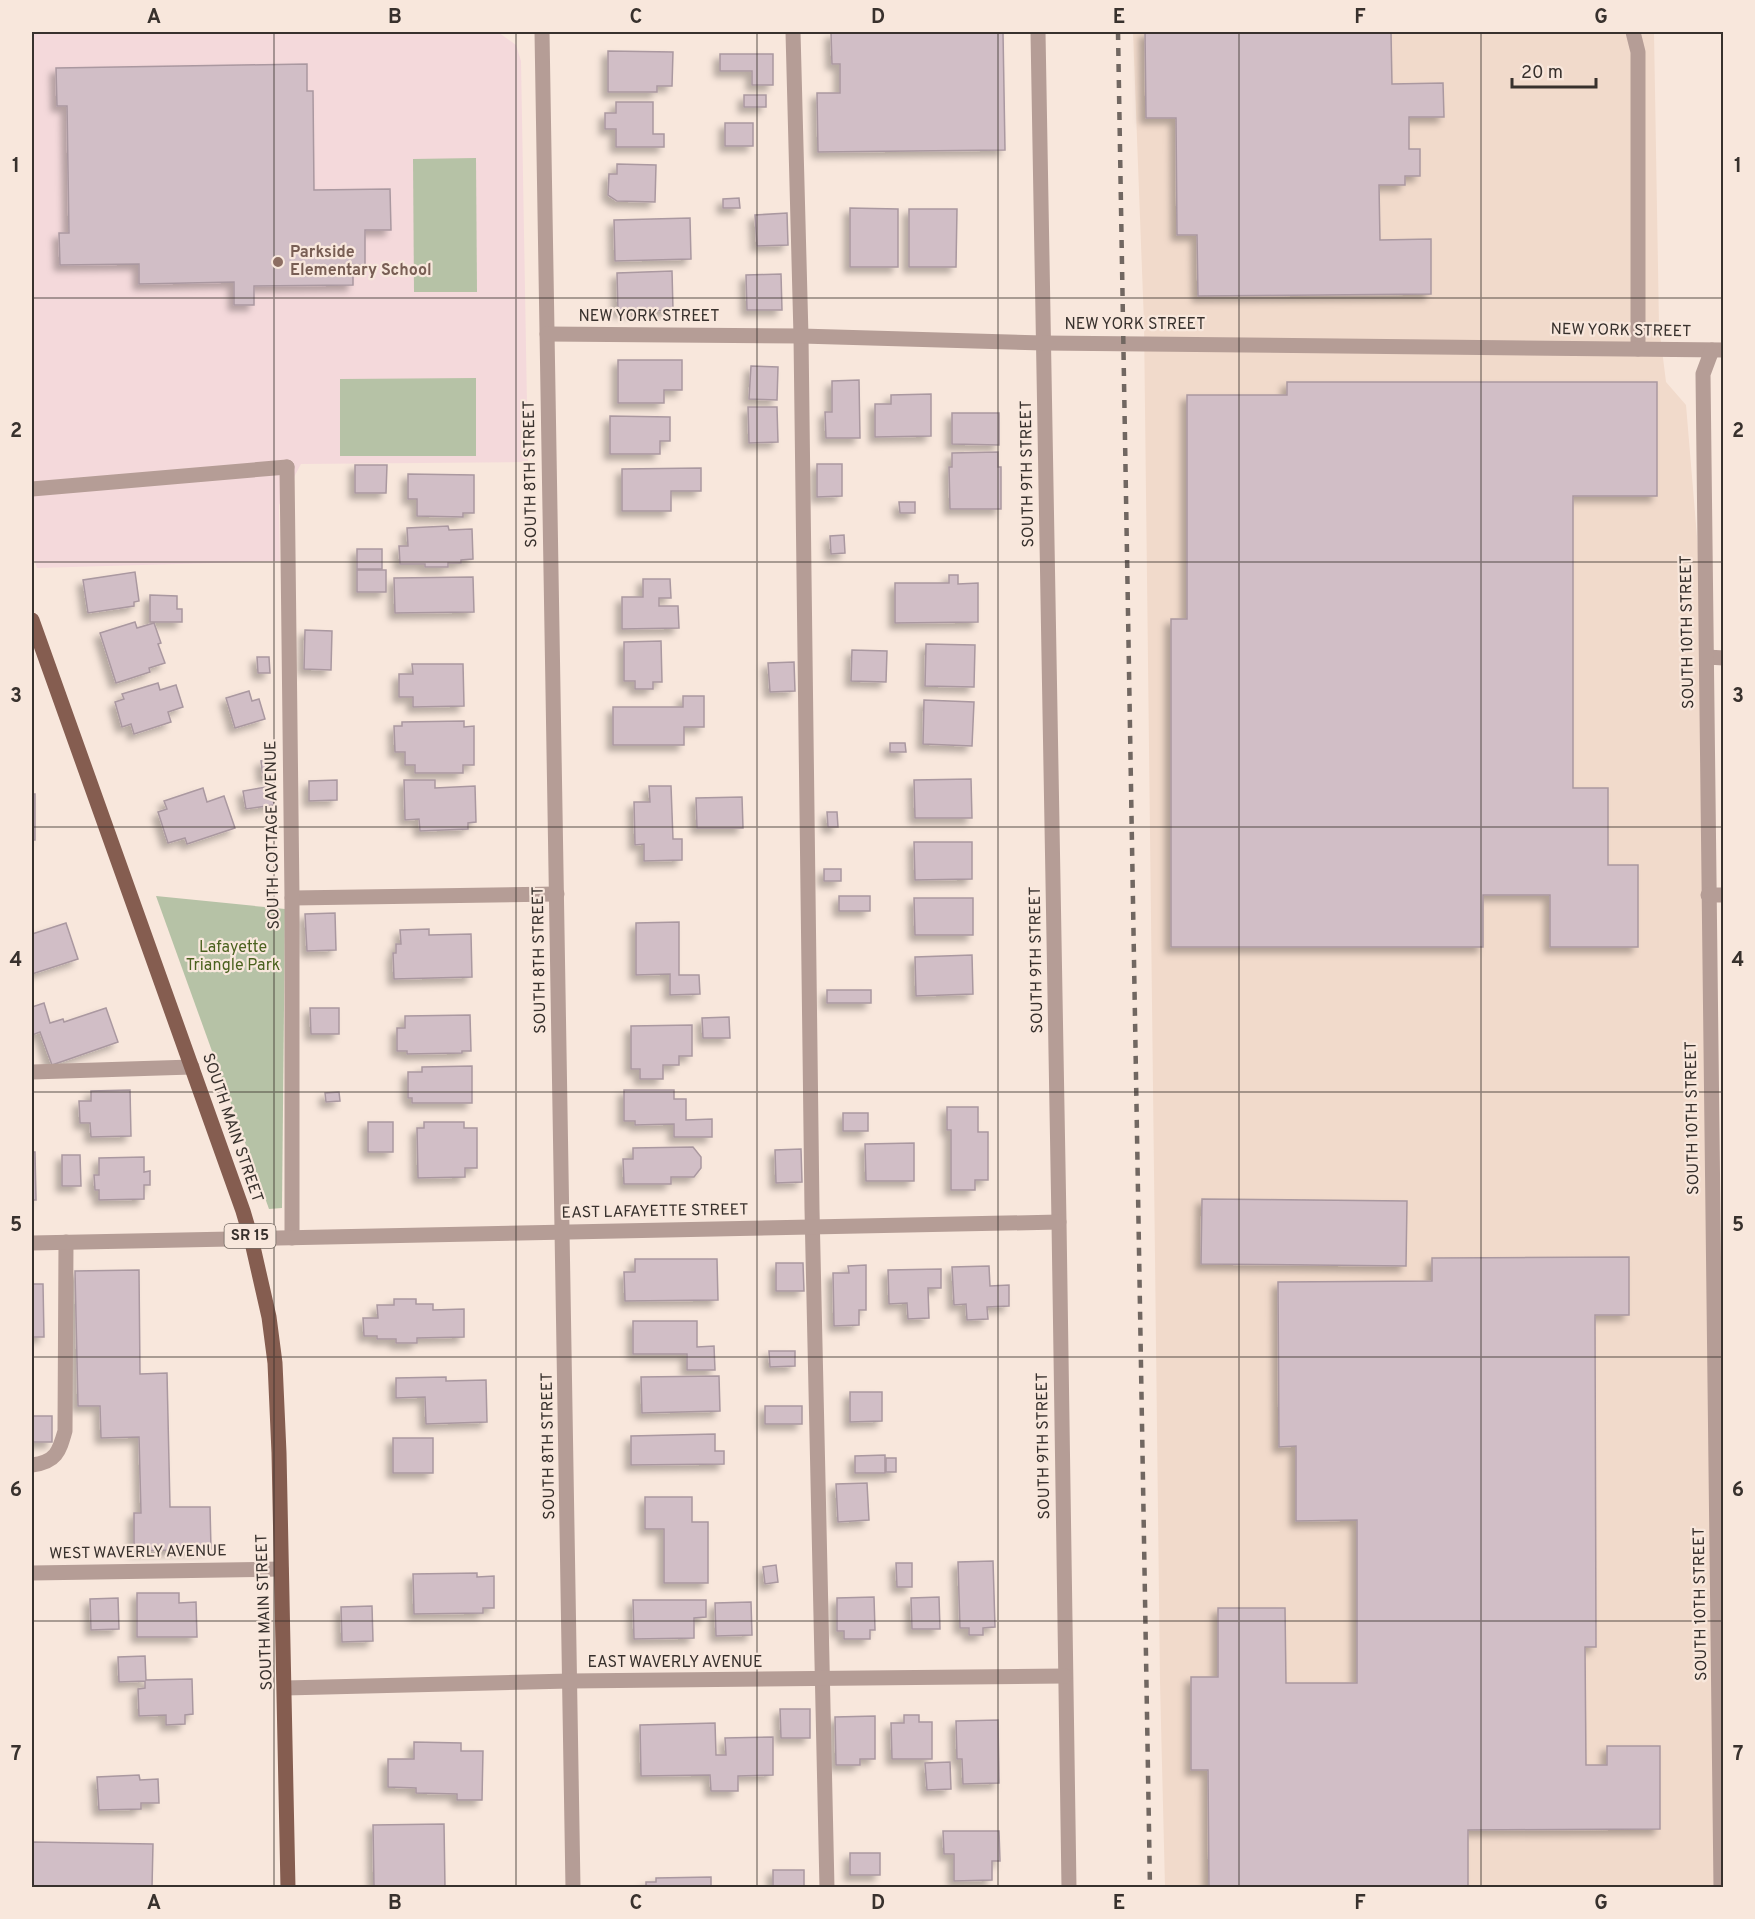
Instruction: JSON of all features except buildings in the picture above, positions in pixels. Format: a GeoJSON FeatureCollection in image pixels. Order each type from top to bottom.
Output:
{"type":"FeatureCollection","features":[{"type":"Feature","properties":{"kind":"main road","name":"SOUTH MAIN STREET"},"geometry":{"type":"LineString","coordinates":[[32,620],[251,1238],[269,1317],[275,1363],[285,1688],[288,1887]]}},
{"type":"Feature","properties":{"kind":"street","name":"SOUTH 8TH STREET"},"geometry":{"type":"LineString","coordinates":[[542,32],[573,1887]]}},
{"type":"Feature","properties":{"kind":"street"},"geometry":{"type":"LineString","coordinates":[[793,32],[801,336],[812,1227],[827,1887]]}},
{"type":"Feature","properties":{"kind":"street","name":"SOUTH 9TH STREET"},"geometry":{"type":"LineString","coordinates":[[1038,32],[1069,1887]]}},
{"type":"Feature","properties":{"kind":"street"},"geometry":{"type":"LineString","coordinates":[[1633,32],[1638,52],[1638,349]]}},
{"type":"Feature","properties":{"kind":"street","name":"NEW YORK STREET"},"geometry":{"type":"LineString","coordinates":[[547,334],[801,336],[1044,343],[1718,350]]}},
{"type":"Feature","properties":{"kind":"street","name":"SOUTH 10TH STREET"},"geometry":{"type":"LineString","coordinates":[[1718,350],[1703,374],[1707,657],[1716,895],[1722,1886]]}},
{"type":"Feature","properties":{"kind":"street","name":"SOUTH COTTAGE AVENUE"},"geometry":{"type":"LineString","coordinates":[[32,489],[287,467],[292,898],[292,1238]]}},
{"type":"Feature","properties":{"kind":"street"},"geometry":{"type":"LineString","coordinates":[[1707,657],[1724,658]]}},
{"type":"Feature","properties":{"kind":"street"},"geometry":{"type":"LineString","coordinates":[[292,898],[557,894]]}},
{"type":"Feature","properties":{"kind":"street"},"geometry":{"type":"LineString","coordinates":[[32,1072],[192,1067]]}},
{"type":"Feature","properties":{"kind":"street","name":"EAST LAFAYETTE STREET"},"geometry":{"type":"LineString","coordinates":[[32,1243],[1059,1222]]}},
{"type":"Feature","properties":{"kind":"street"},"geometry":{"type":"LineString","coordinates":[[32,1466],[50,1461],[60,1449],[64,1431],[66,1242]]}},
{"type":"Feature","properties":{"kind":"street","name":"WEST WAVERLY AVENUE"},"geometry":{"type":"LineString","coordinates":[[32,1573],[281,1569]]}},
{"type":"Feature","properties":{"kind":"street","name":"EAST WAVERLY AVENUE"},"geometry":{"type":"LineString","coordinates":[[285,1688],[570,1681],[1065,1676]]}},
{"type":"Feature","properties":{"kind":"shaded area","name":"Parkside Elementary School"},"geometry":{"type":"Polygon","coordinates":[[[498,32],[516,45],[521,61],[528,462],[301,464],[279,505],[280,561],[37,568],[32,553],[32,33],[498,32]]]}},
{"type":"Feature","properties":{"kind":"shaded area"},"geometry":{"type":"Polygon","coordinates":[[[1133,32],[1654,32],[1659,326],[1666,382],[1686,405],[1707,657],[1721,1887],[1165,1887],[1160,1682],[1144,323],[1133,32]]]}},
{"type":"Feature","properties":{"kind":"green space"},"geometry":{"type":"Polygon","coordinates":[[[476,158],[477,292],[414,292],[413,159],[476,158]]]}},
{"type":"Feature","properties":{"kind":"green space"},"geometry":{"type":"Polygon","coordinates":[[[476,378],[476,456],[340,456],[340,379],[476,378]]]}},
{"type":"Feature","properties":{"kind":"green space","name":"Lafayette Triangle Park"},"geometry":{"type":"Polygon","coordinates":[[[156,896],[285,909],[282,1208],[269,1209],[156,896]]]}},
{"type":"Feature","properties":{"kind":"railway"},"geometry":{"type":"LineString","coordinates":[[1118,32],[1150,1888]]}},
{"type":"Feature","properties":{"kind":"place","name":"Parkside Elementary School"},"geometry":{"type":"Point","coordinates":[278,262]}}]}
